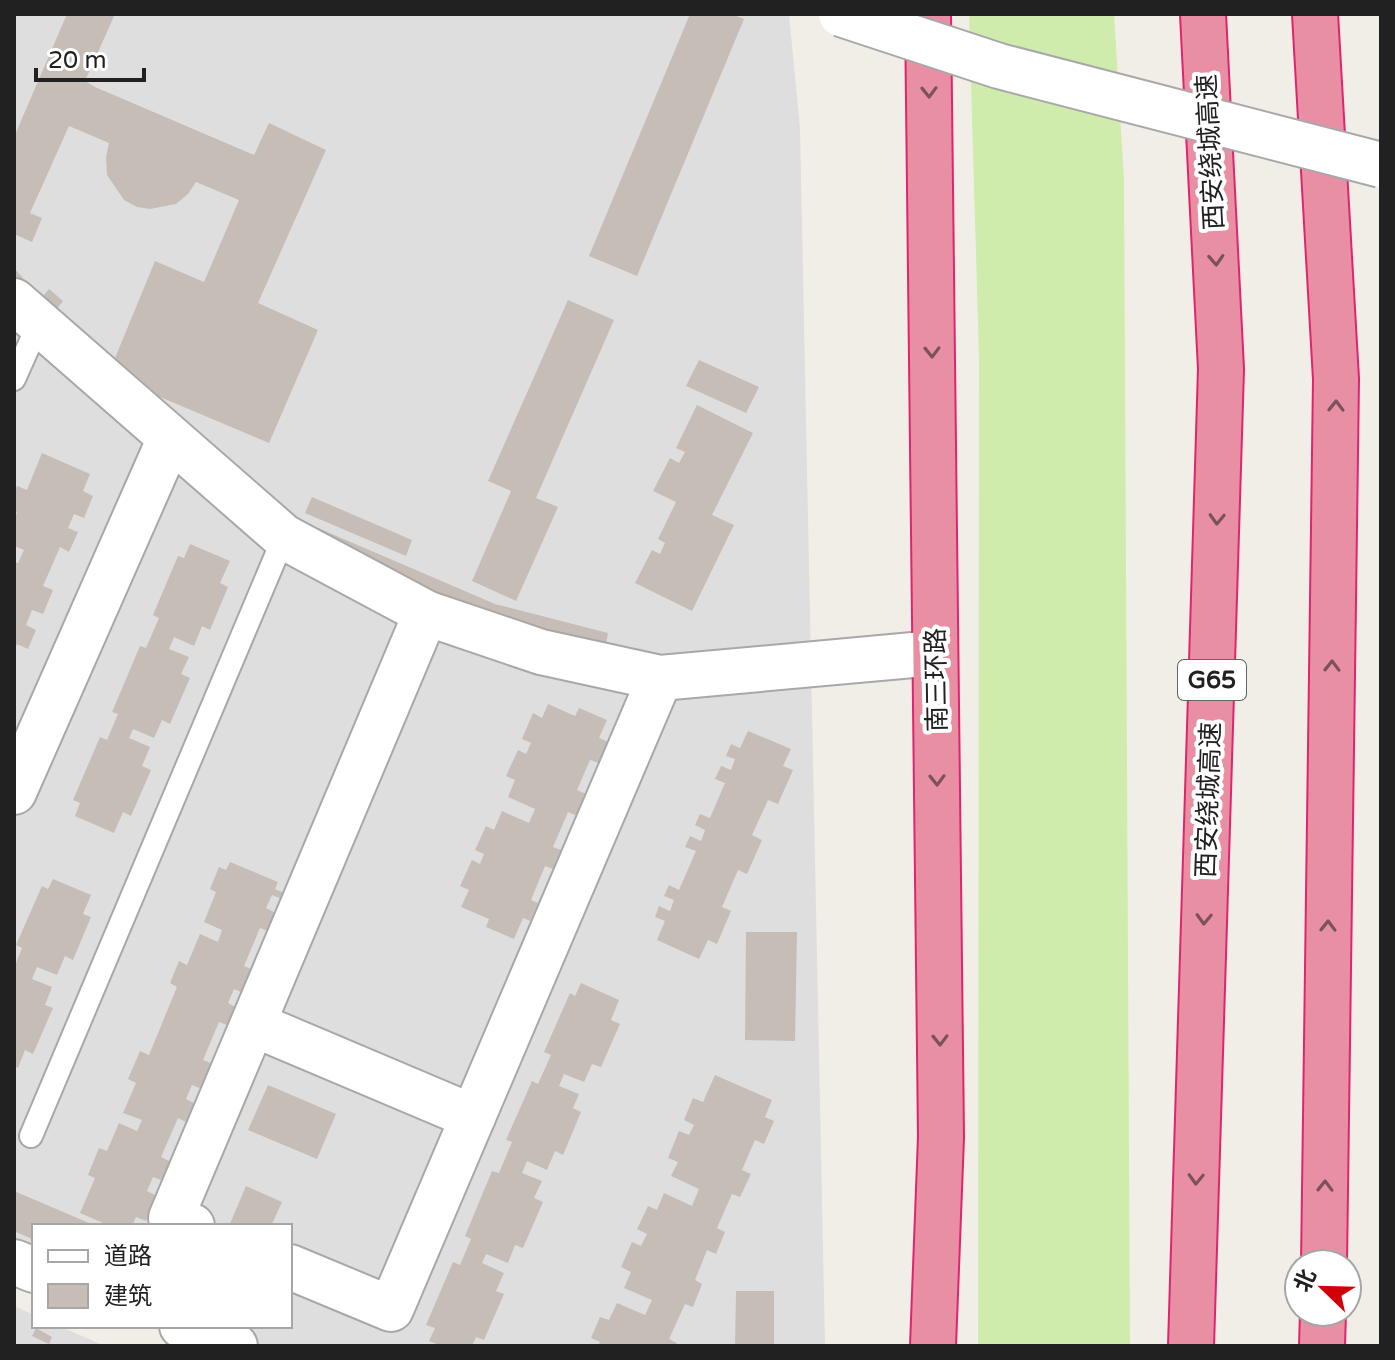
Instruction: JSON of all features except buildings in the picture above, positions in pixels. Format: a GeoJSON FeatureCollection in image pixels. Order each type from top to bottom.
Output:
{"type":"FeatureCollection","features":[{"type":"Feature","properties":{"kind":"highway","name":"南三环路"},"geometry":{"type":"LineString","coordinates":[[928,14],[941,1137],[933,1346]]}},
{"type":"Feature","properties":{"kind":"highway","name":"西安绕城高速"},"geometry":{"type":"LineString","coordinates":[[1191,1346],[1221,369],[1203,14]]}},
{"type":"Feature","properties":{"kind":"highway"},"geometry":{"type":"LineString","coordinates":[[1315,14],[1336,379],[1324,1248]]}},
{"type":"Feature","properties":{"kind":"street"},"geometry":{"type":"LineString","coordinates":[[841,14],[999,66],[1381,165]]}},
{"type":"Feature","properties":{"kind":"street"},"geometry":{"type":"LineString","coordinates":[[26,312],[284,537],[426,613],[541,652],[660,678],[935,653]]}},
{"type":"Feature","properties":{"kind":"street"},"geometry":{"type":"LineString","coordinates":[[15,787],[170,438]]}},
{"type":"Feature","properties":{"kind":"street"},"geometry":{"type":"LineString","coordinates":[[187,1224],[171,1218],[426,613]]}},
{"type":"Feature","properties":{"kind":"street"},"geometry":{"type":"LineString","coordinates":[[292,1268],[391,1309],[660,678]]}},
{"type":"Feature","properties":{"kind":"street"},"geometry":{"type":"LineString","coordinates":[[253,1024],[473,1117]]}},
{"type":"Feature","properties":{"kind":"street"},"geometry":{"type":"LineString","coordinates":[[187,1328],[235,1346]]}},
{"type":"Feature","properties":{"kind":"lane"},"geometry":{"type":"LineString","coordinates":[[14,379],[26,312]]}},
{"type":"Feature","properties":{"kind":"lane"},"geometry":{"type":"LineString","coordinates":[[31,1136],[284,537]]}},
{"type":"Feature","properties":{"kind":"shaded area"},"geometry":{"type":"Polygon","coordinates":[[[14,14],[789,14],[800,128],[825,1346],[202,1346],[161,1328],[292,1328],[292,1224],[32,1224],[32,1272],[14,1264],[14,14]]]}},
{"type":"Feature","properties":{"kind":"shaded area"},"geometry":{"type":"Polygon","coordinates":[[[14,1306],[32,1314],[32,1328],[64,1328],[105,1346],[14,1346],[14,1306]]]}},
{"type":"Feature","properties":{"kind":"green space"},"geometry":{"type":"Polygon","coordinates":[[[969,14],[1114,14],[1124,180],[1130,1346],[978,1346],[979,358],[969,14]]]}}]}
